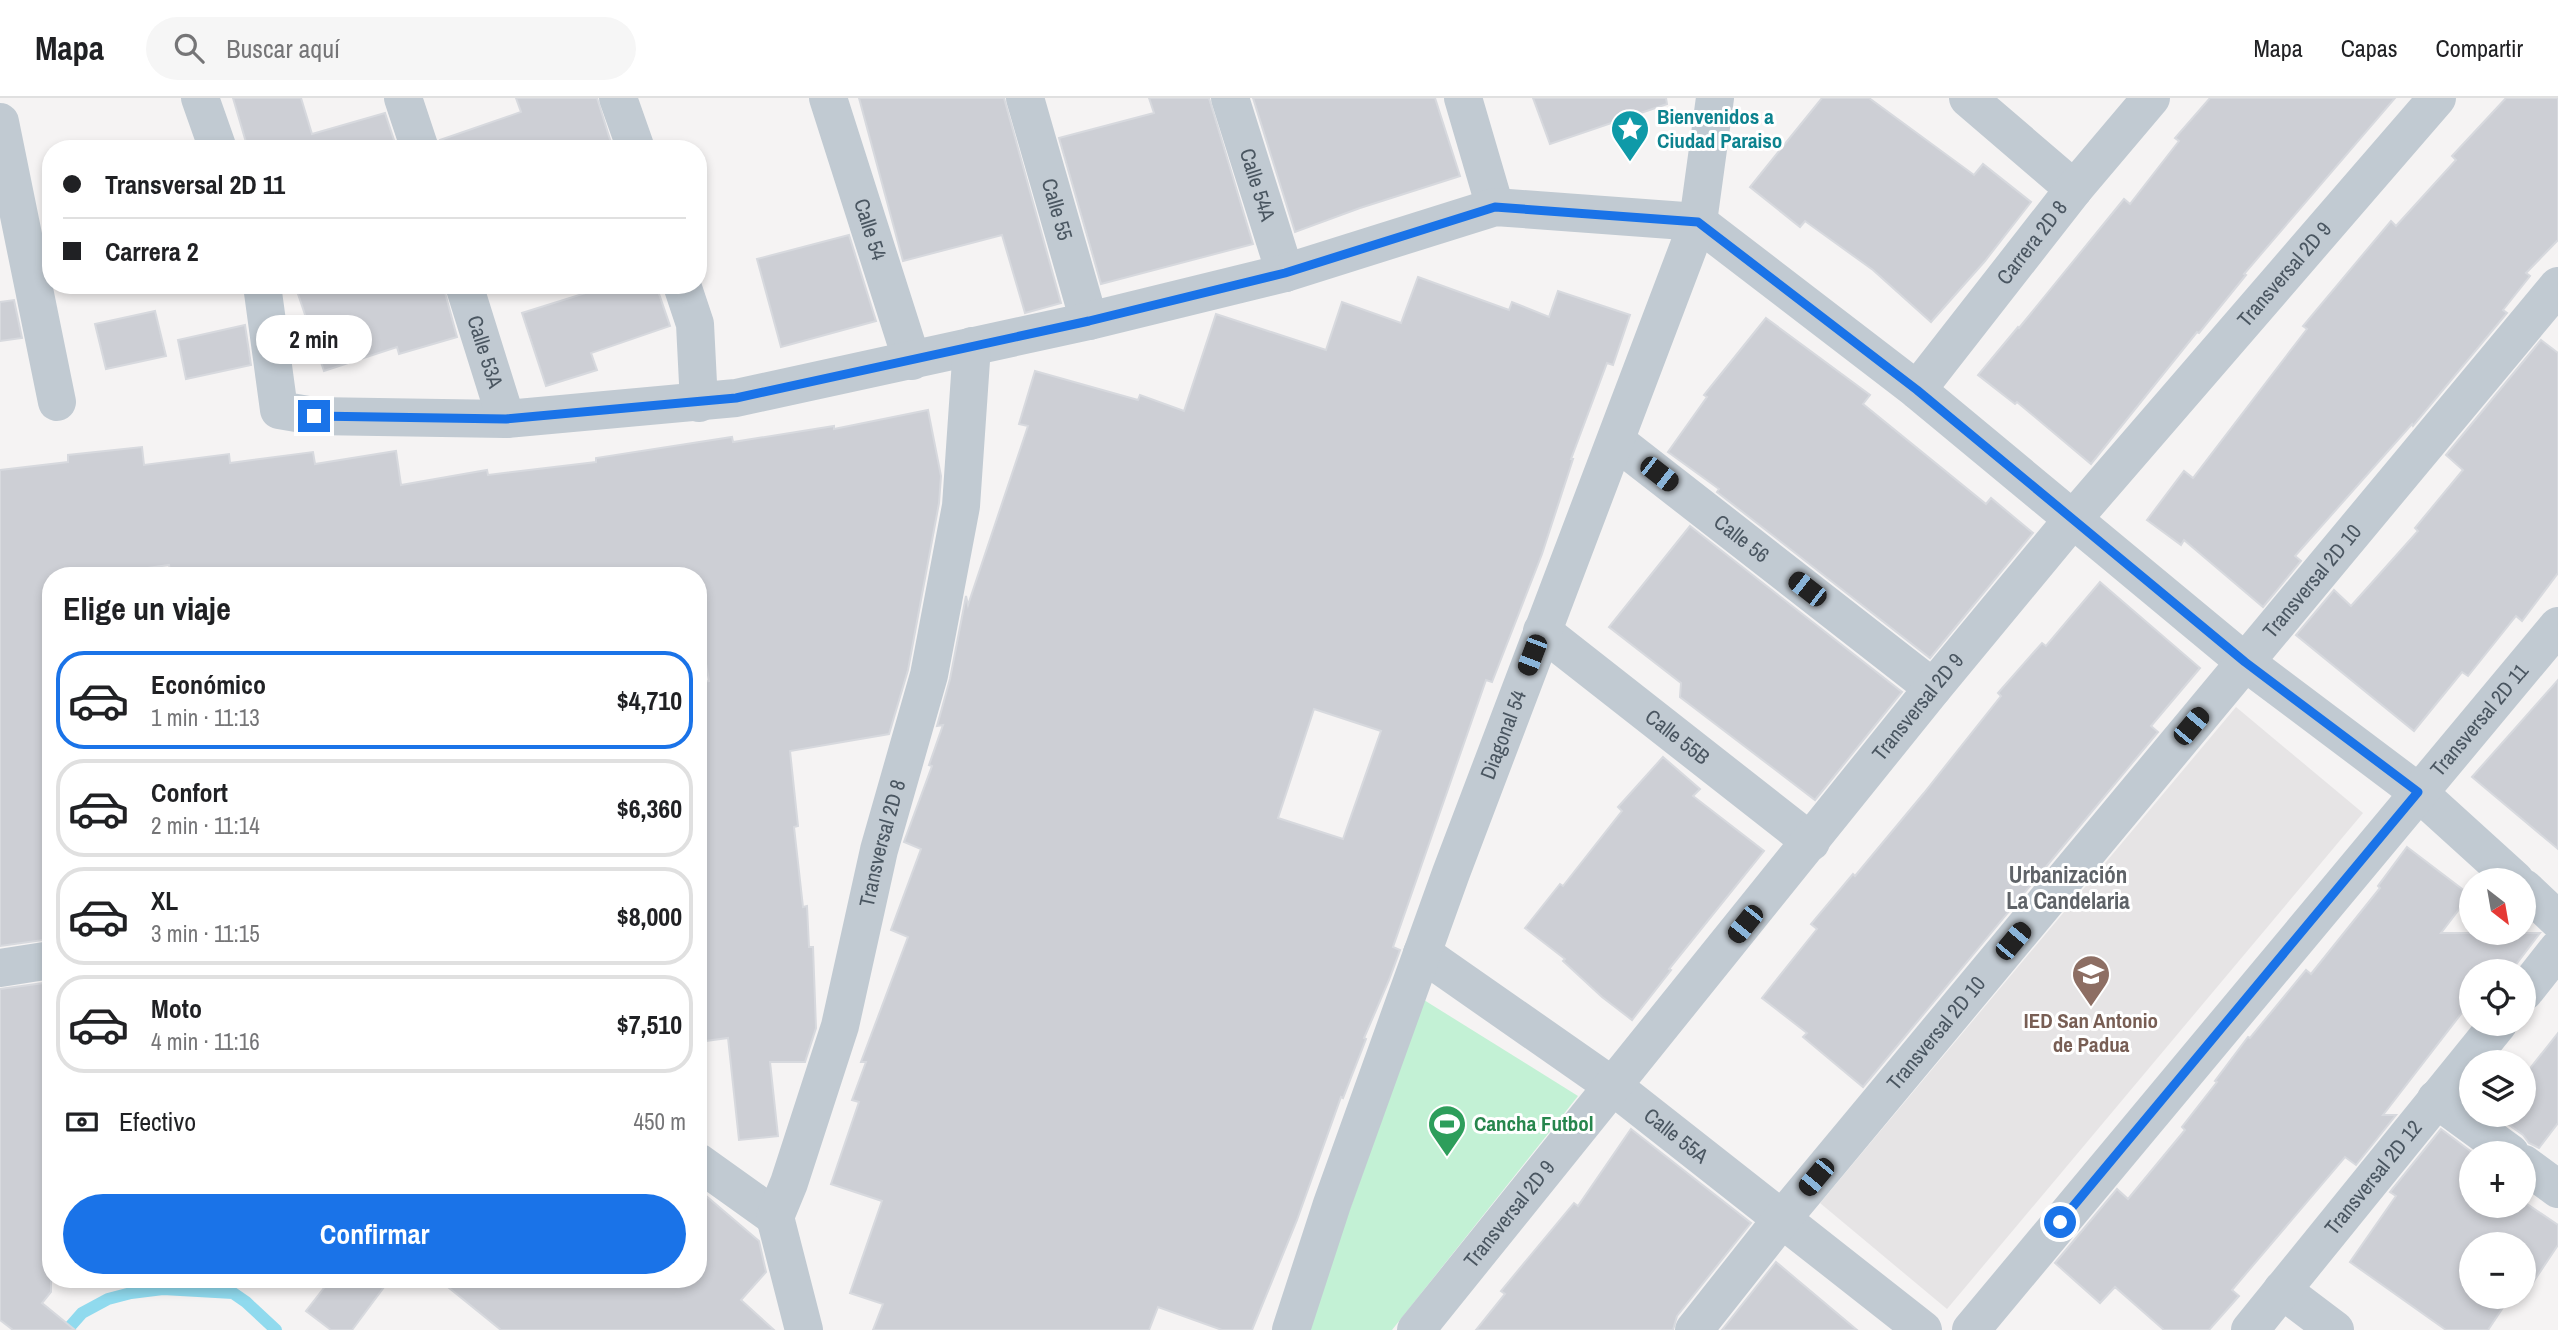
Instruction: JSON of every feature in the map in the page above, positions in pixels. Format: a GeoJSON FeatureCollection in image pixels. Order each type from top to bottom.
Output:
{"type":"FeatureCollection","features":[{"type":"Feature","properties":{"kind":"street"},"geometry":{"type":"LineString","coordinates":[[200,98],[215,140]]}},
{"type":"Feature","properties":{"kind":"street"},"geometry":{"type":"LineString","coordinates":[[403,98],[417,140]]}},
{"type":"Feature","properties":{"kind":"street"},"geometry":{"type":"LineString","coordinates":[[618,98],[633,140]]}},
{"type":"Feature","properties":{"kind":"street","name":"Calle 54"},"geometry":{"type":"LineString","coordinates":[[828,98],[912,360]]}},
{"type":"Feature","properties":{"kind":"street","name":"Calle 55"},"geometry":{"type":"LineString","coordinates":[[1025,98],[1089,321]]}},
{"type":"Feature","properties":{"kind":"street","name":"Calle 54A"},"geometry":{"type":"LineString","coordinates":[[1230,98],[1285,273]]}},
{"type":"Feature","properties":{"kind":"street"},"geometry":{"type":"LineString","coordinates":[[1463,98],[1495,207]]}},
{"type":"Feature","properties":{"kind":"street","name":"Diagonal 54"},"geometry":{"type":"LineString","coordinates":[[1291,1330],[1332,1203],[1422,953],[1698,222],[1715,98]]}},
{"type":"Feature","properties":{"kind":"street"},"geometry":{"type":"LineString","coordinates":[[1968,98],[2074,189]]}},
{"type":"Feature","properties":{"kind":"street","name":"Carrera 2D 8"},"geometry":{"type":"LineString","coordinates":[[1917,390],[2074,189],[2151,98]]}},
{"type":"Feature","properties":{"kind":"street","name":"Transversal 2D 9"},"geometry":{"type":"LineString","coordinates":[[1416,1330],[1933,688],[2073,519],[2437,98]]}},
{"type":"Feature","properties":{"kind":"street"},"geometry":{"type":"LineString","coordinates":[[0,124],[57,402]]}},
{"type":"Feature","properties":{"kind":"street"},"geometry":{"type":"LineString","coordinates":[[262,294],[279,410],[314,416],[506,419],[736,398],[1089,321],[1285,273],[1495,207],[1698,222],[1917,390],[2245,662],[2418,792],[2502,868]]}},
{"type":"Feature","properties":{"kind":"street","name":"Transversal 2D 10"},"geometry":{"type":"LineString","coordinates":[[1695,1330],[1781,1220],[2558,286]]}},
{"type":"Feature","properties":{"kind":"street","name":"Calle 53A"},"geometry":{"type":"LineString","coordinates":[[467,294],[506,419]]}},
{"type":"Feature","properties":{"kind":"street"},"geometry":{"type":"LineString","coordinates":[[685,294],[695,324],[699,403]]}},
{"type":"Feature","properties":{"kind":"street","name":"Transversal 2D 8"},"geometry":{"type":"LineString","coordinates":[[775,1217],[789,1183],[840,1026],[879,850],[929,675],[961,506],[972,346]]}},
{"type":"Feature","properties":{"kind":"street","name":"Calle 56"},"geometry":{"type":"LineString","coordinates":[[1616,441],[1933,688]]}},
{"type":"Feature","properties":{"kind":"street","name":"Transversal 2D 11"},"geometry":{"type":"LineString","coordinates":[[1971,1330],[2558,626]]}},
{"type":"Feature","properties":{"kind":"street","name":"Calle 55B"},"geometry":{"type":"LineString","coordinates":[[1542,631],[1811,842]]}},
{"type":"Feature","properties":{"kind":"street"},"geometry":{"type":"LineString","coordinates":[[2536,899],[2558,920]]}},
{"type":"Feature","properties":{"kind":"street"},"geometry":{"type":"LineString","coordinates":[[2536,977],[2558,949]]}},
{"type":"Feature","properties":{"kind":"street","name":"Calle 55A"},"geometry":{"type":"LineString","coordinates":[[1422,953],[1614,1087],[1923,1330]]}},
{"type":"Feature","properties":{"kind":"street"},"geometry":{"type":"LineString","coordinates":[[0,968],[42,961]]}},
{"type":"Feature","properties":{"kind":"street","name":"Transversal 2D 12"},"geometry":{"type":"LineString","coordinates":[[2250,1330],[2487,1036]]}},
{"type":"Feature","properties":{"kind":"street"},"geometry":{"type":"LineString","coordinates":[[2437,1099],[2494,1141]]}},
{"type":"Feature","properties":{"kind":"street"},"geometry":{"type":"LineString","coordinates":[[707,1168],[775,1217],[804,1330]]}},
{"type":"Feature","properties":{"kind":"street"},"geometry":{"type":"LineString","coordinates":[[2536,1173],[2558,1189]]}},
{"type":"Feature","properties":{"kind":"street"},"geometry":{"type":"LineString","coordinates":[[2282,1290],[2335,1330]]}},
{"type":"Feature","properties":{"kind":"shaded area","name":"IED San Antonio de Padua"},"geometry":{"type":"Polygon","coordinates":[[[2236,707],[2363,813],[1947,1309],[1820,1203],[2236,707]]]}},
{"type":"Feature","properties":{"kind":"green space"},"geometry":{"type":"Polygon","coordinates":[[[1424,1000],[1578,1096],[1392,1330],[1307,1330],[1424,1000]]]}},
{"type":"Feature","properties":{"kind":"building"},"geometry":{"type":"Polygon","coordinates":[[[233,98],[301,98],[312,134],[385,113],[394,140],[245,140],[233,98]]]}},
{"type":"Feature","properties":{"kind":"building"},"geometry":{"type":"Polygon","coordinates":[[[516,98],[597,98],[610,140],[440,140],[521,112],[516,98]]]}},
{"type":"Feature","properties":{"kind":"building"},"geometry":{"type":"Polygon","coordinates":[[[859,98],[1004,98],[1061,303],[1025,313],[1002,235],[903,261],[859,98]]]}},
{"type":"Feature","properties":{"kind":"building"},"geometry":{"type":"Polygon","coordinates":[[[1149,98],[1209,98],[1253,244],[1101,284],[1059,138],[1154,113],[1149,98]]]}},
{"type":"Feature","properties":{"kind":"building"},"geometry":{"type":"Polygon","coordinates":[[[1253,98],[1435,98],[1460,176],[1295,232],[1253,98]]]}},
{"type":"Feature","properties":{"kind":"building"},"geometry":{"type":"Polygon","coordinates":[[[1533,98],[1666,98],[1667,104],[1550,144],[1533,98]]]}},
{"type":"Feature","properties":{"kind":"building"},"geometry":{"type":"Polygon","coordinates":[[[1822,98],[1869,98],[1974,175],[1983,164],[2031,202],[1985,261],[1931,322],[1873,270],[1805,221],[1800,227],[1750,187],[1822,98]]]}},
{"type":"Feature","properties":{"kind":"building"},"geometry":{"type":"Polygon","coordinates":[[[2210,98],[2395,98],[2244,274],[2246,275],[2091,464],[2017,402],[2015,404],[1978,375],[2124,199],[2130,204],[2179,141],[2175,138],[2210,98]]]}},
{"type":"Feature","properties":{"kind":"building"},"geometry":{"type":"Polygon","coordinates":[[[2506,98],[2558,98],[2558,240],[2526,273],[2530,276],[2503,310],[2507,313],[2413,426],[2412,424],[2295,556],[2301,561],[2263,607],[2184,540],[2181,545],[2147,520],[2184,471],[2193,478],[2307,329],[2303,326],[2391,221],[2396,226],[2456,160],[2452,156],[2506,98]]]}},
{"type":"Feature","properties":{"kind":"building"},"geometry":{"type":"Polygon","coordinates":[[[849,235],[876,321],[781,347],[757,259],[849,235]]]}},
{"type":"Feature","properties":{"kind":"building"},"geometry":{"type":"Polygon","coordinates":[[[1418,277],[1509,310],[1512,302],[1549,317],[1558,291],[1630,315],[1613,365],[1607,363],[1571,459],[1542,554],[1492,682],[1486,680],[1393,947],[1400,950],[1252,1330],[1222,1330],[1158,1307],[1149,1330],[873,1330],[883,1304],[850,1293],[882,1201],[831,1184],[859,1102],[852,1100],[866,1062],[861,1062],[908,937],[891,930],[921,849],[904,842],[932,766],[929,765],[943,725],[937,726],[950,679],[966,596],[968,605],[1028,426],[1019,424],[1035,371],[1138,400],[1140,395],[1184,411],[1216,314],[1326,350],[1342,302],[1401,323],[1418,277]],[[1314,709],[1278,818],[1343,839],[1381,731],[1314,709]]]}},
{"type":"Feature","properties":{"kind":"building"},"geometry":{"type":"Polygon","coordinates":[[[298,294],[445,294],[457,337],[399,354],[397,347],[324,371],[298,294]]]}},
{"type":"Feature","properties":{"kind":"building"},"geometry":{"type":"Polygon","coordinates":[[[583,294],[659,294],[670,326],[591,353],[597,370],[546,386],[522,313],[583,294]]]}},
{"type":"Feature","properties":{"kind":"building"},"geometry":{"type":"Polygon","coordinates":[[[14,300],[22,338],[0,341],[0,302],[14,300]]]}},
{"type":"Feature","properties":{"kind":"building"},"geometry":{"type":"Polygon","coordinates":[[[155,311],[166,356],[106,369],[95,324],[155,311]]]}},
{"type":"Feature","properties":{"kind":"building"},"geometry":{"type":"Polygon","coordinates":[[[1766,318],[1870,395],[1863,404],[1986,504],[1991,498],[2033,533],[1930,658],[1717,492],[1719,489],[1668,452],[1707,397],[1704,395],[1766,318]]]}},
{"type":"Feature","properties":{"kind":"building"},"geometry":{"type":"Polygon","coordinates":[[[245,325],[251,365],[186,379],[178,340],[245,325]]]}},
{"type":"Feature","properties":{"kind":"building"},"geometry":{"type":"Polygon","coordinates":[[[2541,340],[2558,353],[2558,573],[2522,621],[2516,616],[2468,676],[2462,672],[2414,731],[2296,635],[2334,590],[2351,606],[2418,531],[2415,528],[2463,470],[2446,455],[2541,340]]]}},
{"type":"Feature","properties":{"kind":"building"},"geometry":{"type":"Polygon","coordinates":[[[928,410],[941,476],[939,503],[908,670],[889,734],[790,751],[798,826],[794,827],[803,907],[807,906],[809,947],[813,947],[816,1028],[805,1062],[770,1062],[778,1136],[739,1140],[728,1038],[707,1041],[707,567],[42,567],[42,940],[0,946],[0,470],[68,462],[68,455],[142,447],[144,465],[229,454],[230,463],[313,452],[315,464],[396,451],[401,485],[487,470],[488,475],[596,462],[596,458],[732,437],[733,442],[834,426],[834,429],[928,410]]]}},
{"type":"Feature","properties":{"kind":"building"},"geometry":{"type":"Polygon","coordinates":[[[1690,526],[1902,692],[1815,800],[1680,697],[1681,683],[1609,627],[1690,526]]]}},
{"type":"Feature","properties":{"kind":"building"},"geometry":{"type":"Polygon","coordinates":[[[2100,582],[2200,668],[2151,726],[2158,732],[1863,1087],[1803,1037],[1807,1033],[1762,998],[1817,929],[1811,924],[1924,793],[2001,696],[1998,693],[2042,643],[2046,646],[2100,582]]]}},
{"type":"Feature","properties":{"kind":"building"},"geometry":{"type":"Polygon","coordinates":[[[2558,680],[2558,849],[2472,777],[2558,680]]]}},
{"type":"Feature","properties":{"kind":"building"},"geometry":{"type":"Polygon","coordinates":[[[1663,757],[1700,789],[1693,796],[1764,851],[1669,969],[1671,970],[1632,1020],[1602,997],[1563,961],[1565,959],[1525,928],[1560,884],[1563,886],[1622,811],[1618,807],[1663,757]]]}},
{"type":"Feature","properties":{"kind":"building"},"geometry":{"type":"Polygon","coordinates":[[[2407,847],[2459,887],[2459,909],[2441,933],[2459,933],[2459,945],[2531,945],[2520,959],[2459,959],[2459,1017],[2383,1115],[2396,1115],[2356,1165],[2345,1157],[2232,1290],[2239,1296],[2209,1330],[2164,1330],[2115,1287],[2100,1303],[2055,1263],[2117,1189],[2128,1199],[2185,1130],[2182,1127],[2248,1037],[2250,1038],[2306,970],[2311,974],[2380,888],[2378,886],[2407,847]]]}},
{"type":"Feature","properties":{"kind":"building"},"geometry":{"type":"Polygon","coordinates":[[[42,983],[42,1288],[51,1288],[51,1292],[42,1303],[75,1330],[13,1330],[0,1320],[0,989],[42,983]]]}},
{"type":"Feature","properties":{"kind":"building"},"geometry":{"type":"Polygon","coordinates":[[[2558,1033],[2558,1123],[2539,1148],[2536,1146],[2536,1141],[2528,1141],[2512,1127],[2536,1127],[2536,1061],[2558,1033]]]}},
{"type":"Feature","properties":{"kind":"building"},"geometry":{"type":"Polygon","coordinates":[[[1631,1129],[1751,1223],[1677,1316],[1673,1330],[1476,1330],[1505,1294],[1501,1291],[1574,1203],[1578,1206],[1631,1129]]]}},
{"type":"Feature","properties":{"kind":"building"},"geometry":{"type":"Polygon","coordinates":[[[2441,1129],[2459,1142],[2459,1218],[2536,1218],[2536,1210],[2558,1225],[2558,1245],[2536,1278],[2536,1232],[2459,1232],[2459,1309],[2502,1309],[2488,1330],[2446,1330],[2350,1262],[2396,1196],[2390,1192],[2441,1129]]]}},
{"type":"Feature","properties":{"kind":"building"},"geometry":{"type":"Polygon","coordinates":[[[707,1197],[759,1241],[766,1272],[741,1300],[774,1330],[501,1330],[449,1288],[707,1288],[707,1197]]]}},
{"type":"Feature","properties":{"kind":"building"},"geometry":{"type":"Polygon","coordinates":[[[1776,1262],[1857,1330],[1722,1330],[1776,1262]]]}},
{"type":"Feature","properties":{"kind":"building"},"geometry":{"type":"Polygon","coordinates":[[[324,1288],[383,1288],[352,1330],[331,1330],[306,1311],[324,1288]]]}},
{"type":"Feature","properties":{"kind":"waterway"},"geometry":{"type":"LineString","coordinates":[[67,1330],[82,1313],[108,1299],[163,1289],[233,1293],[276,1330]]}},
{"type":"Feature","properties":{"kind":"place","name":"Bienvenidos a Ciudad Paraiso"},"geometry":{"type":"Point","coordinates":[1630,163]}},
{"type":"Feature","properties":{"kind":"place","name":"IED San Antonio de Padua"},"geometry":{"type":"Point","coordinates":[2091,1008]}},
{"type":"Feature","properties":{"kind":"place","name":"Cancha Futbol"},"geometry":{"type":"Point","coordinates":[1447,1158]}},
{"type":"Feature","properties":{"kind":"district","name":"Urbanización La Candelaria"},"geometry":{"type":"Point","coordinates":[2068,888]}},
{"type":"Feature","properties":{"kind":"route"},"geometry":{"type":"LineString","coordinates":[[314,416],[506,419],[736,398],[1089,321],[1285,273],[1495,207],[1698,222],[1917,390],[2245,662],[2418,792],[2060,1222]]}}]}
